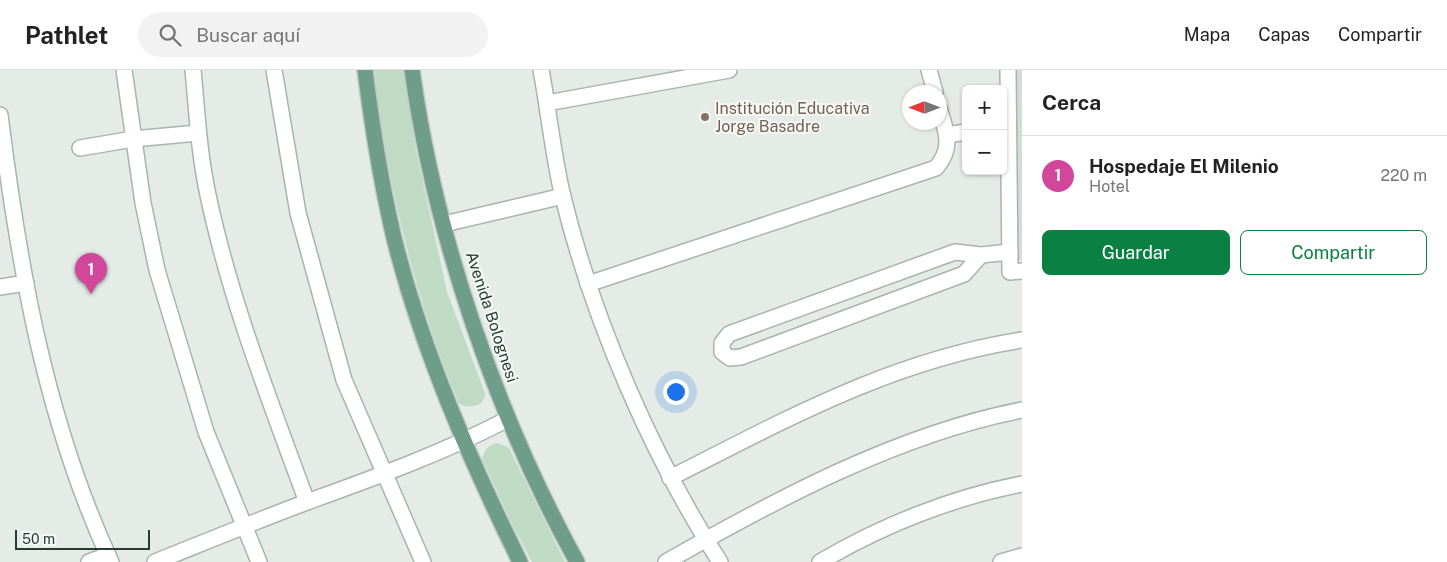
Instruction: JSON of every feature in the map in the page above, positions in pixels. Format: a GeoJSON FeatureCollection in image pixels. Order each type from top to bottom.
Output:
{"type":"FeatureCollection","features":[{"type":"Feature","properties":{"kind":"main road"},"geometry":{"type":"LineString","coordinates":[[365,70],[371,118],[394,237],[428,350],[442,387],[520,562]]}},
{"type":"Feature","properties":{"kind":"main road","name":"Avenida Bolognesi"},"geometry":{"type":"LineString","coordinates":[[412,70],[430,166],[444,224],[464,292],[508,419],[537,485],[577,562]]}},
{"type":"Feature","properties":{"kind":"street"},"geometry":{"type":"LineString","coordinates":[[124,70],[142,203],[157,270],[206,432],[243,527],[259,562]]}},
{"type":"Feature","properties":{"kind":"street"},"geometry":{"type":"LineString","coordinates":[[193,70],[198,133],[208,194],[232,286],[260,376],[307,502]]}},
{"type":"Feature","properties":{"kind":"street"},"geometry":{"type":"LineString","coordinates":[[274,70],[298,212],[344,380],[423,562]]}},
{"type":"Feature","properties":{"kind":"street"},"geometry":{"type":"LineString","coordinates":[[541,70],[563,196],[588,284],[627,383],[670,478],[705,540],[720,562]]}},
{"type":"Feature","properties":{"kind":"street"},"geometry":{"type":"LineString","coordinates":[[547,103],[729,70]]}},
{"type":"Feature","properties":{"kind":"street"},"geometry":{"type":"LineString","coordinates":[[930,70],[933,85]]}},
{"type":"Feature","properties":{"kind":"street"},"geometry":{"type":"LineString","coordinates":[[1007,98],[1008,70]]}},
{"type":"Feature","properties":{"kind":"street"},"geometry":{"type":"LineString","coordinates":[[0,115],[26,283],[48,391],[75,475],[109,559],[89,562]]}},
{"type":"Feature","properties":{"kind":"street"},"geometry":{"type":"LineString","coordinates":[[588,284],[936,168],[944,159],[948,147],[945,130]]}},
{"type":"Feature","properties":{"kind":"street"},"geometry":{"type":"LineString","coordinates":[[1006,130],[1010,272],[1022,271]]}},
{"type":"Feature","properties":{"kind":"street"},"geometry":{"type":"LineString","coordinates":[[80,148],[133,138],[198,133]]}},
{"type":"Feature","properties":{"kind":"street"},"geometry":{"type":"LineString","coordinates":[[946,135],[962,133]]}},
{"type":"Feature","properties":{"kind":"street"},"geometry":{"type":"LineString","coordinates":[[444,224],[563,196]]}},
{"type":"Feature","properties":{"kind":"street"},"geometry":{"type":"LineString","coordinates":[[980,255],[964,274],[742,357],[730,358],[722,352],[722,343],[729,334],[955,252],[980,255],[1010,252]]}},
{"type":"Feature","properties":{"kind":"street"},"geometry":{"type":"LineString","coordinates":[[0,287],[26,283]]}},
{"type":"Feature","properties":{"kind":"street"},"geometry":{"type":"LineString","coordinates":[[670,478],[798,413],[885,375],[972,348],[1022,340]]}},
{"type":"Feature","properties":{"kind":"street"},"geometry":{"type":"LineString","coordinates":[[666,562],[705,540],[862,461],[940,432],[1022,410]]}},
{"type":"Feature","properties":{"kind":"street"},"geometry":{"type":"LineString","coordinates":[[154,562],[307,502],[384,475],[466,441],[508,419]]}},
{"type":"Feature","properties":{"kind":"street"},"geometry":{"type":"LineString","coordinates":[[820,562],[880,532],[923,514],[968,498],[1022,484]]}},
{"type":"Feature","properties":{"kind":"street"},"geometry":{"type":"LineString","coordinates":[[1001,562],[1022,556]]}},
{"type":"Feature","properties":{"kind":"shaded area"},"geometry":{"type":"Polygon","coordinates":[[[1011,70],[1022,70],[1022,260],[1015,260],[1011,70]]]}},
{"type":"Feature","properties":{"kind":"green space"},"geometry":{"type":"Polygon","coordinates":[[[374,70],[404,70],[416,150],[447,292],[485,393],[480,404],[476,406],[459,404],[443,364],[416,282],[395,198],[374,70]]]}},
{"type":"Feature","properties":{"kind":"green space"},"geometry":{"type":"Polygon","coordinates":[[[498,443],[509,448],[565,562],[532,562],[482,459],[487,448],[498,443]]]}},
{"type":"Feature","properties":{"kind":"place","name":"Institución Educativa Jorge Basadre"},"geometry":{"type":"Point","coordinates":[705,117]}},
{"type":"Feature","properties":{"kind":"place","name":"Hospedaje El Milenio"},"geometry":{"type":"Point","coordinates":[91,294]}}]}
